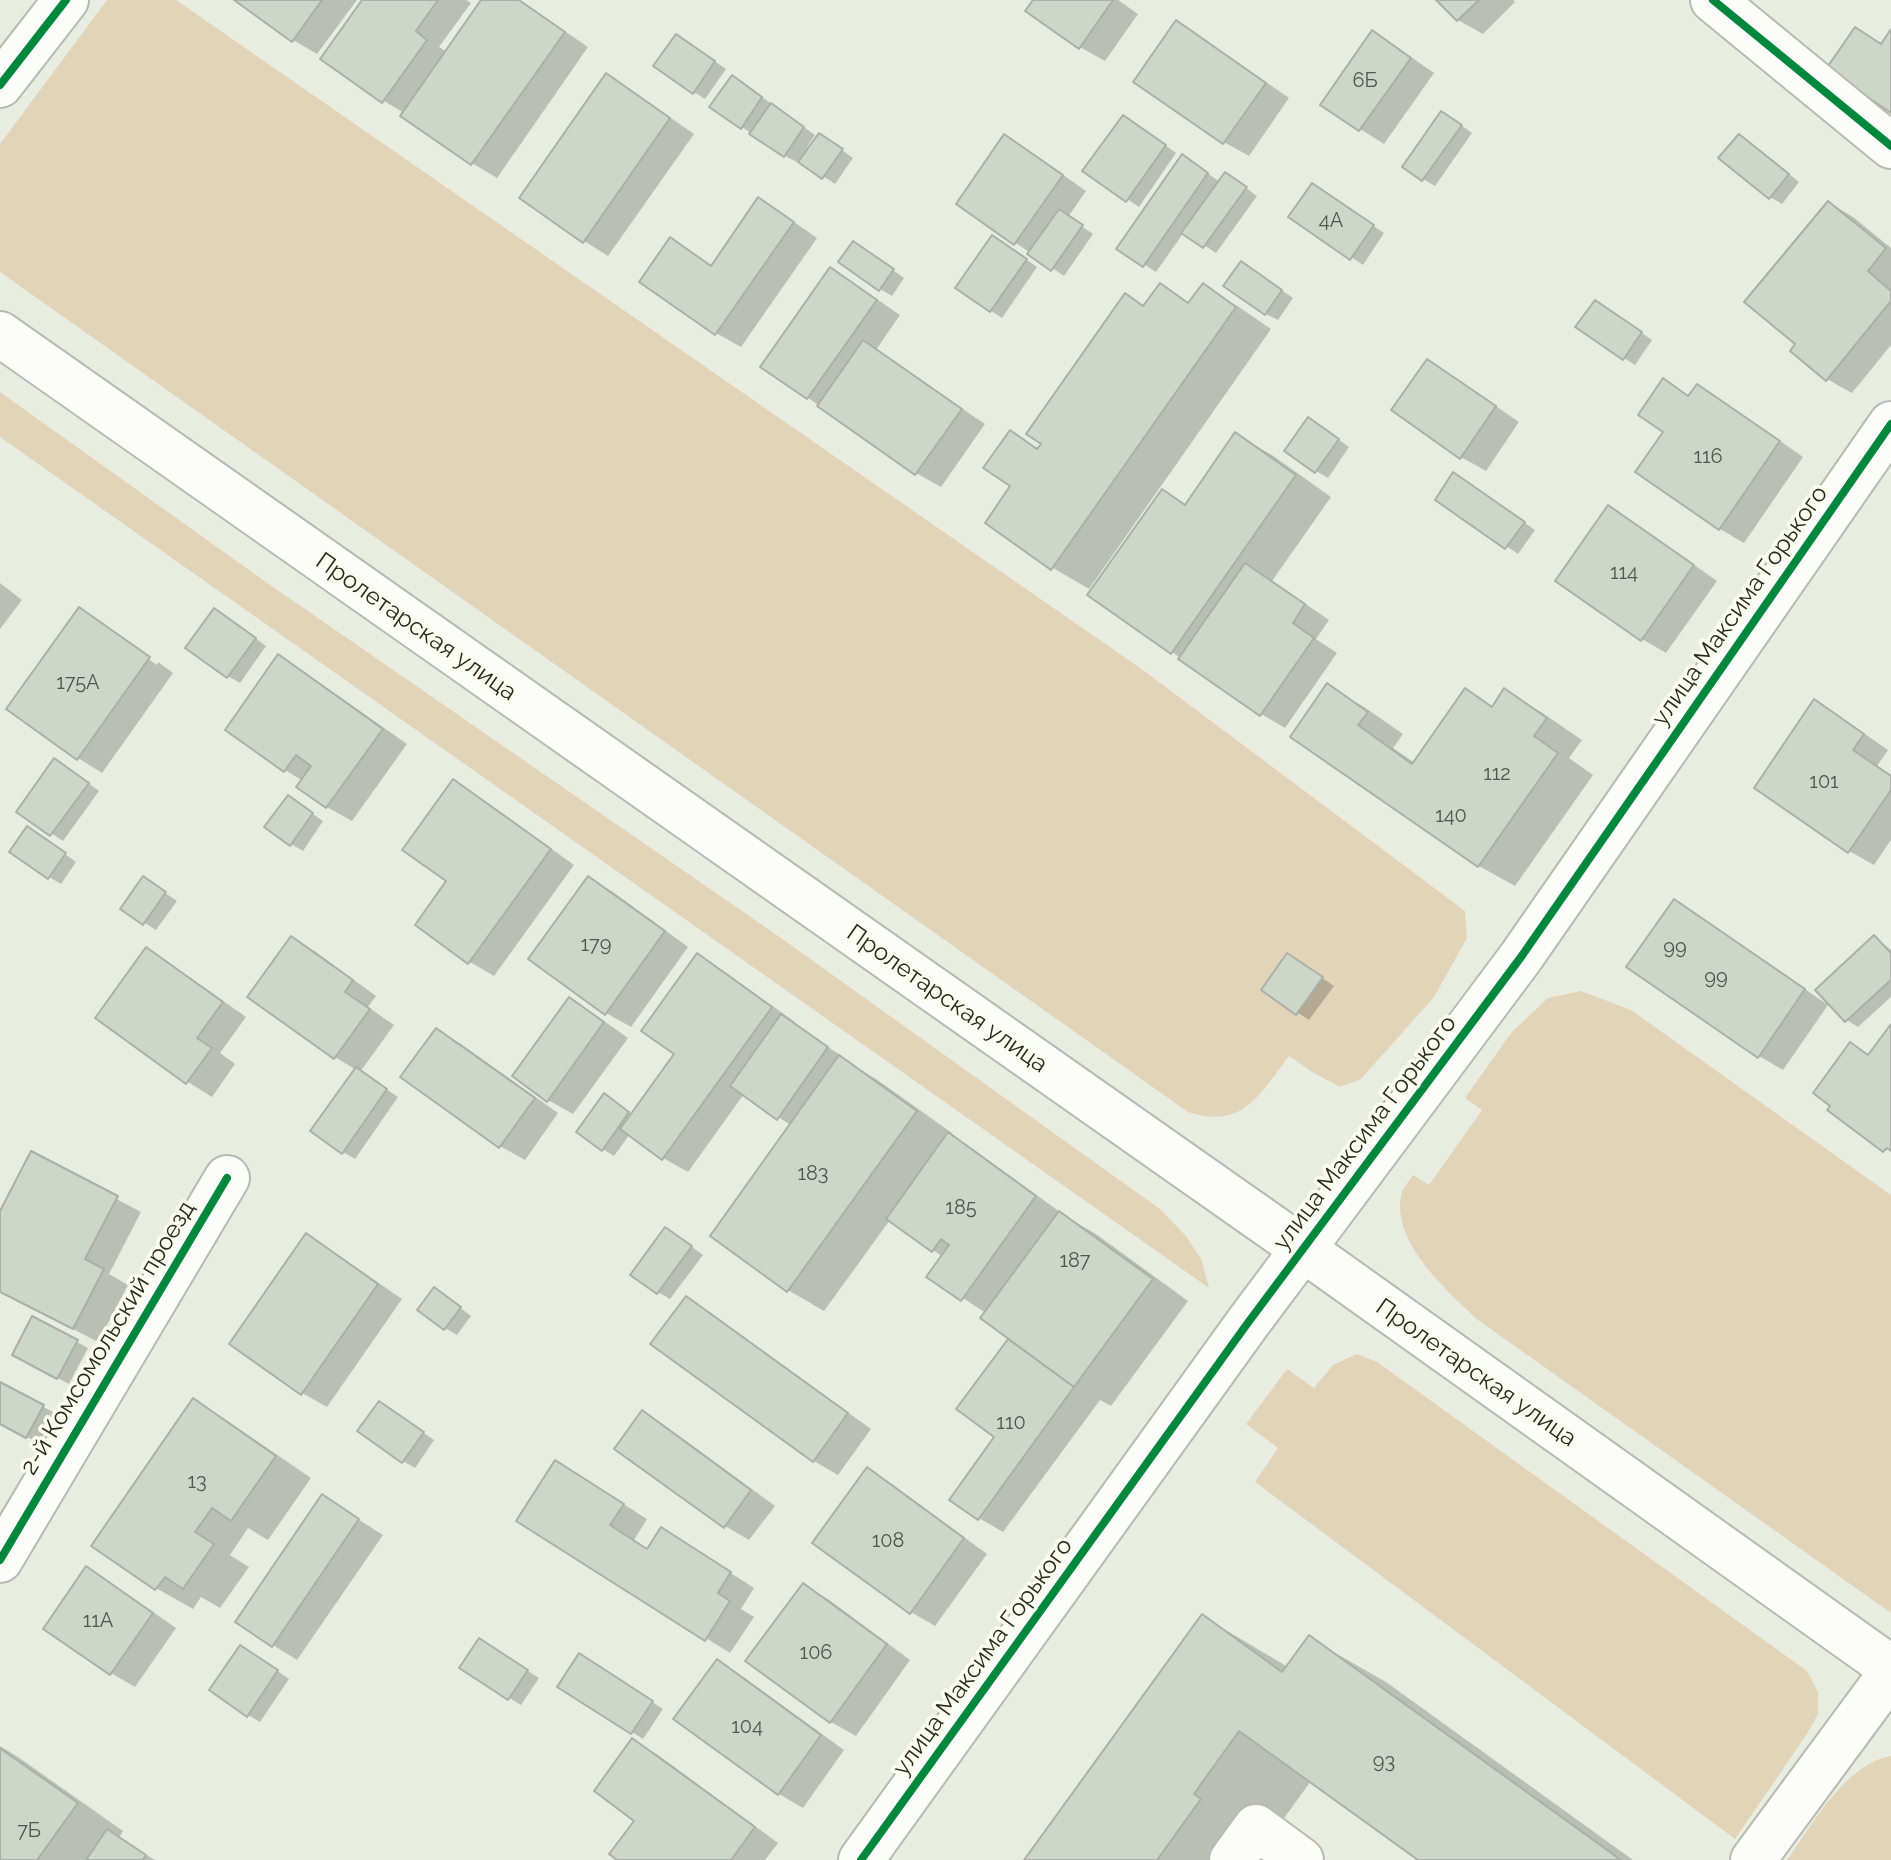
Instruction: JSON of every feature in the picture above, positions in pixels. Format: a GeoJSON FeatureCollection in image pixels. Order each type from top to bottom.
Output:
{"type":"FeatureCollection","features":[{"type":"Feature","properties":{"kind":"street"},"geometry":{"type":"LineString","coordinates":[[0,85],[66,0]]}},
{"type":"Feature","properties":{"kind":"street"},"geometry":{"type":"LineString","coordinates":[[1713,0],[1891,146]]}},
{"type":"Feature","properties":{"kind":"street","name":"Пролетарская улица"},"geometry":{"type":"LineString","coordinates":[[0,334],[1303,1249],[1891,1670]]}},
{"type":"Feature","properties":{"kind":"street","name":"улица Максима Горького"},"geometry":{"type":"LineString","coordinates":[[861,1860],[1247,1324],[1521,957],[1891,424]]}},
{"type":"Feature","properties":{"kind":"street","name":"2-й Комсомольский проезд"},"geometry":{"type":"LineString","coordinates":[[0,1560],[227,1178]]}},
{"type":"Feature","properties":{"kind":"street"},"geometry":{"type":"LineString","coordinates":[[1753,1860],[1891,1670]]}},
{"type":"Feature","properties":{"kind":"street"},"geometry":{"type":"LineString","coordinates":[[1232,1860],[1256,1827],[1301,1860]]}},
{"type":"Feature","properties":{"kind":"shaded area"},"geometry":{"type":"Polygon","coordinates":[[[107,0],[176,0],[1143,670],[1465,911],[1467,938],[1434,997],[1361,1079],[1340,1087],[1289,1056],[1259,1095],[1236,1112],[1207,1116],[1188,1112],[0,272],[0,144],[107,0]]]}},
{"type":"Feature","properties":{"kind":"shaded area"},"geometry":{"type":"Polygon","coordinates":[[[0,392],[263,580],[781,938],[1160,1209],[1186,1236],[1201,1259],[1209,1288],[0,437],[0,392]]]}},
{"type":"Feature","properties":{"kind":"shaded area"},"geometry":{"type":"Polygon","coordinates":[[[1581,991],[1631,1010],[1891,1195],[1891,1613],[1478,1320],[1438,1281],[1413,1249],[1400,1214],[1401,1196],[1406,1185],[1413,1175],[1429,1185],[1482,1110],[1465,1098],[1511,1033],[1548,998],[1581,991]]]}},
{"type":"Feature","properties":{"kind":"shaded area"},"geometry":{"type":"Polygon","coordinates":[[[1357,1354],[1377,1362],[1807,1671],[1818,1692],[1818,1714],[1735,1839],[1255,1482],[1278,1448],[1246,1424],[1287,1369],[1314,1388],[1333,1365],[1357,1354]]]}},
{"type":"Feature","properties":{"kind":"shaded area"},"geometry":{"type":"Polygon","coordinates":[[[1891,1756],[1891,1860],[1787,1860],[1819,1813],[1845,1783],[1874,1761],[1891,1756]]]}},
{"type":"Feature","properties":{"kind":"building"},"geometry":{"type":"Polygon","coordinates":[[[234,0],[322,0],[292,42],[234,0]]]}},
{"type":"Feature","properties":{"kind":"building"},"geometry":{"type":"Polygon","coordinates":[[[362,0],[438,0],[416,31],[427,40],[382,103],[320,59],[362,0]]]}},
{"type":"Feature","properties":{"kind":"building"},"geometry":{"type":"Polygon","coordinates":[[[481,0],[519,0],[565,32],[471,165],[400,116],[481,0]]]}},
{"type":"Feature","properties":{"kind":"building"},"geometry":{"type":"Polygon","coordinates":[[[1033,0],[1113,0],[1079,49],[1025,11],[1033,0]]]}},
{"type":"Feature","properties":{"kind":"building"},"geometry":{"type":"Polygon","coordinates":[[[1436,0],[1479,0],[1457,21],[1436,0]]]}},
{"type":"Feature","properties":{"kind":"building"},"geometry":{"type":"Polygon","coordinates":[[[1176,20],[1266,83],[1223,144],[1133,82],[1176,20]]]}},
{"type":"Feature","properties":{"kind":"building"},"geometry":{"type":"Polygon","coordinates":[[[1855,27],[1881,44],[1891,29],[1891,113],[1826,69],[1855,27]]]}},
{"type":"Feature","properties":{"kind":"building"},"geometry":{"type":"Polygon","coordinates":[[[1372,30],[1411,58],[1359,131],[1320,105],[1372,30]]]}},
{"type":"Feature","properties":{"kind":"building"},"geometry":{"type":"Polygon","coordinates":[[[676,34],[715,61],[693,94],[653,66],[676,34]]]}},
{"type":"Feature","properties":{"kind":"building"},"geometry":{"type":"Polygon","coordinates":[[[606,73],[670,118],[583,243],[519,198],[606,73]]]}},
{"type":"Feature","properties":{"kind":"building"},"geometry":{"type":"Polygon","coordinates":[[[732,75],[762,97],[741,129],[709,107],[732,75]]]}},
{"type":"Feature","properties":{"kind":"building"},"geometry":{"type":"Polygon","coordinates":[[[771,103],[804,127],[784,157],[749,134],[771,103]]]}},
{"type":"Feature","properties":{"kind":"building"},"geometry":{"type":"Polygon","coordinates":[[[1441,111],[1462,125],[1422,181],[1402,167],[1441,111]]]}},
{"type":"Feature","properties":{"kind":"building"},"geometry":{"type":"Polygon","coordinates":[[[1123,115],[1166,145],[1126,202],[1082,171],[1123,115]]]}},
{"type":"Feature","properties":{"kind":"building"},"geometry":{"type":"Polygon","coordinates":[[[819,133],[843,149],[822,179],[798,162],[819,133]]]}},
{"type":"Feature","properties":{"kind":"building"},"geometry":{"type":"Polygon","coordinates":[[[1004,134],[1063,175],[1014,245],[956,204],[1004,134]]]}},
{"type":"Feature","properties":{"kind":"building"},"geometry":{"type":"Polygon","coordinates":[[[1739,134],[1789,174],[1769,199],[1718,158],[1739,134]]]}},
{"type":"Feature","properties":{"kind":"building"},"geometry":{"type":"Polygon","coordinates":[[[1182,154],[1208,173],[1143,267],[1116,249],[1182,154]]]}},
{"type":"Feature","properties":{"kind":"building"},"geometry":{"type":"Polygon","coordinates":[[[1225,172],[1247,187],[1203,248],[1181,233],[1225,172]]]}},
{"type":"Feature","properties":{"kind":"building"},"geometry":{"type":"Polygon","coordinates":[[[1312,183],[1374,225],[1350,260],[1288,217],[1312,183]]]}},
{"type":"Feature","properties":{"kind":"building"},"geometry":{"type":"Polygon","coordinates":[[[758,197],[794,222],[715,335],[639,282],[670,237],[711,266],[758,197]]]}},
{"type":"Feature","properties":{"kind":"building"},"geometry":{"type":"Polygon","coordinates":[[[1828,201],[1886,248],[1868,271],[1891,291],[1891,301],[1826,381],[1790,351],[1795,344],[1744,302],[1828,201]]]}},
{"type":"Feature","properties":{"kind":"building"},"geometry":{"type":"Polygon","coordinates":[[[1059,209],[1083,225],[1051,271],[1027,254],[1059,209]]]}},
{"type":"Feature","properties":{"kind":"building"},"geometry":{"type":"Polygon","coordinates":[[[992,235],[1027,259],[990,312],[955,288],[992,235]]]}},
{"type":"Feature","properties":{"kind":"building"},"geometry":{"type":"Polygon","coordinates":[[[853,241],[894,269],[879,291],[838,262],[853,241]]]}},
{"type":"Feature","properties":{"kind":"building"},"geometry":{"type":"Polygon","coordinates":[[[1241,261],[1282,290],[1265,315],[1223,286],[1241,261]]]}},
{"type":"Feature","properties":{"kind":"building"},"geometry":{"type":"Polygon","coordinates":[[[830,267],[877,300],[807,399],[760,367],[830,267]]]}},
{"type":"Feature","properties":{"kind":"building"},"geometry":{"type":"Polygon","coordinates":[[[1160,283],[1188,303],[1203,283],[1236,307],[1051,570],[985,523],[1010,486],[983,468],[1010,430],[1037,449],[1041,444],[1026,434],[1125,293],[1143,306],[1160,283]]]}},
{"type":"Feature","properties":{"kind":"building"},"geometry":{"type":"Polygon","coordinates":[[[1595,300],[1642,332],[1623,360],[1575,327],[1595,300]]]}},
{"type":"Feature","properties":{"kind":"building"},"geometry":{"type":"Polygon","coordinates":[[[863,340],[962,409],[915,475],[817,406],[863,340]]]}},
{"type":"Feature","properties":{"kind":"building"},"geometry":{"type":"Polygon","coordinates":[[[1427,359],[1496,406],[1460,459],[1391,410],[1427,359]]]}},
{"type":"Feature","properties":{"kind":"building"},"geometry":{"type":"Polygon","coordinates":[[[1663,378],[1688,396],[1697,384],[1780,441],[1719,530],[1635,472],[1663,432],[1638,415],[1663,378]]]}},
{"type":"Feature","properties":{"kind":"building"},"geometry":{"type":"Polygon","coordinates":[[[1308,417],[1339,439],[1315,473],[1284,451],[1308,417]]]}},
{"type":"Feature","properties":{"kind":"building"},"geometry":{"type":"Polygon","coordinates":[[[1235,432],[1296,475],[1171,654],[1087,595],[1162,489],[1185,505],[1235,432]]]}},
{"type":"Feature","properties":{"kind":"building"},"geometry":{"type":"Polygon","coordinates":[[[1453,472],[1525,522],[1505,549],[1435,500],[1453,472]]]}},
{"type":"Feature","properties":{"kind":"building"},"geometry":{"type":"Polygon","coordinates":[[[1608,505],[1694,565],[1641,641],[1555,581],[1608,505]]]}},
{"type":"Feature","properties":{"kind":"building"},"geometry":{"type":"Polygon","coordinates":[[[1245,563],[1305,604],[1293,623],[1314,638],[1260,716],[1178,659],[1245,563]]]}},
{"type":"Feature","properties":{"kind":"building"},"geometry":{"type":"Polygon","coordinates":[[[79,607],[150,657],[77,760],[6,709],[79,607]]]}},
{"type":"Feature","properties":{"kind":"building"},"geometry":{"type":"Polygon","coordinates":[[[214,608],[256,638],[227,678],[185,648],[214,608]]]}},
{"type":"Feature","properties":{"kind":"building"},"geometry":{"type":"Polygon","coordinates":[[[278,654],[383,729],[326,808],[296,787],[311,766],[296,755],[284,772],[225,730],[278,654]]]}},
{"type":"Feature","properties":{"kind":"building"},"geometry":{"type":"Polygon","coordinates":[[[1327,683],[1368,712],[1358,725],[1412,764],[1465,688],[1492,707],[1504,688],[1547,718],[1534,736],[1558,753],[1478,867],[1290,737],[1327,683]]]}},
{"type":"Feature","properties":{"kind":"building"},"geometry":{"type":"Polygon","coordinates":[[[1814,699],[1864,734],[1853,750],[1891,776],[1891,790],[1848,853],[1754,788],[1814,699]]]}},
{"type":"Feature","properties":{"kind":"building"},"geometry":{"type":"Polygon","coordinates":[[[54,758],[89,783],[50,836],[16,812],[54,758]]]}},
{"type":"Feature","properties":{"kind":"building"},"geometry":{"type":"Polygon","coordinates":[[[453,779],[551,849],[468,964],[415,925],[446,881],[402,850],[453,779]]]}},
{"type":"Feature","properties":{"kind":"building"},"geometry":{"type":"Polygon","coordinates":[[[288,795],[313,813],[290,846],[264,827],[288,795]]]}},
{"type":"Feature","properties":{"kind":"building"},"geometry":{"type":"Polygon","coordinates":[[[27,826],[66,853],[48,879],[9,852],[27,826]]]}},
{"type":"Feature","properties":{"kind":"building"},"geometry":{"type":"Polygon","coordinates":[[[143,876],[166,892],[143,925],[120,909],[143,876]]]}},
{"type":"Feature","properties":{"kind":"building"},"geometry":{"type":"Polygon","coordinates":[[[588,876],[665,931],[605,1015],[528,959],[588,876]]]}},
{"type":"Feature","properties":{"kind":"building"},"geometry":{"type":"Polygon","coordinates":[[[1674,899],[1805,989],[1758,1058],[1626,967],[1674,899]]]}},
{"type":"Feature","properties":{"kind":"building"},"geometry":{"type":"Polygon","coordinates":[[[1874,935],[1891,953],[1891,980],[1845,1022],[1815,990],[1874,935]]]}},
{"type":"Feature","properties":{"kind":"building"},"geometry":{"type":"Polygon","coordinates":[[[291,936],[353,980],[345,992],[370,1009],[334,1059],[247,997],[291,936]]]}},
{"type":"Feature","properties":{"kind":"building"},"geometry":{"type":"Polygon","coordinates":[[[146,947],[223,1002],[197,1038],[212,1048],[186,1084],[95,1018],[146,947]]]}},
{"type":"Feature","properties":{"kind":"building"},"geometry":{"type":"Polygon","coordinates":[[[697,953],[772,1007],[662,1160],[620,1129],[674,1054],[641,1031],[697,953]]]}},
{"type":"Feature","properties":{"kind":"building"},"geometry":{"type":"Polygon","coordinates":[[[1287,953],[1323,977],[1296,1015],[1261,990],[1287,953]]]}},
{"type":"Feature","properties":{"kind":"building"},"geometry":{"type":"Polygon","coordinates":[[[569,997],[604,1022],[547,1102],[512,1076],[569,997]]]}},
{"type":"Feature","properties":{"kind":"building"},"geometry":{"type":"Polygon","coordinates":[[[781,1014],[828,1047],[777,1120],[730,1086],[781,1014]]]}},
{"type":"Feature","properties":{"kind":"building"},"geometry":{"type":"Polygon","coordinates":[[[1891,1024],[1891,1151],[1887,1148],[1883,1152],[1827,1110],[1830,1106],[1813,1093],[1850,1042],[1868,1055],[1891,1024]]]}},
{"type":"Feature","properties":{"kind":"building"},"geometry":{"type":"Polygon","coordinates":[[[436,1028],[535,1098],[499,1148],[400,1077],[436,1028]]]}},
{"type":"Feature","properties":{"kind":"building"},"geometry":{"type":"Polygon","coordinates":[[[839,1055],[917,1111],[787,1292],[710,1236],[839,1055]]]}},
{"type":"Feature","properties":{"kind":"building"},"geometry":{"type":"Polygon","coordinates":[[[356,1067],[387,1089],[342,1154],[310,1131],[356,1067]]]}},
{"type":"Feature","properties":{"kind":"building"},"geometry":{"type":"Polygon","coordinates":[[[604,1093],[629,1112],[602,1151],[576,1132],[604,1093]]]}},
{"type":"Feature","properties":{"kind":"building"},"geometry":{"type":"Polygon","coordinates":[[[948,1132],[1036,1196],[961,1301],[926,1277],[949,1245],[941,1239],[932,1252],[886,1219],[948,1132]]]}},
{"type":"Feature","properties":{"kind":"building"},"geometry":{"type":"Polygon","coordinates":[[[31,1151],[118,1196],[85,1259],[104,1269],[73,1329],[0,1292],[0,1211],[31,1151]]]}},
{"type":"Feature","properties":{"kind":"building"},"geometry":{"type":"Polygon","coordinates":[[[1059,1211],[1153,1279],[1074,1387],[980,1318],[1059,1211]]]}},
{"type":"Feature","properties":{"kind":"building"},"geometry":{"type":"Polygon","coordinates":[[[665,1227],[692,1246],[657,1294],[630,1275],[665,1227]]]}},
{"type":"Feature","properties":{"kind":"building"},"geometry":{"type":"Polygon","coordinates":[[[306,1233],[378,1284],[301,1395],[229,1344],[306,1233]]]}},
{"type":"Feature","properties":{"kind":"building"},"geometry":{"type":"Polygon","coordinates":[[[434,1287],[461,1307],[444,1330],[417,1310],[434,1287]]]}},
{"type":"Feature","properties":{"kind":"building"},"geometry":{"type":"Polygon","coordinates":[[[686,1296],[848,1413],[813,1462],[650,1344],[686,1296]]]}},
{"type":"Feature","properties":{"kind":"building"},"geometry":{"type":"Polygon","coordinates":[[[32,1316],[78,1340],[57,1379],[12,1355],[32,1316]]]}},
{"type":"Feature","properties":{"kind":"building"},"geometry":{"type":"Polygon","coordinates":[[[1008,1339],[1074,1387],[978,1520],[949,1500],[994,1437],[956,1409],[1008,1339]]]}},
{"type":"Feature","properties":{"kind":"building"},"geometry":{"type":"Polygon","coordinates":[[[0,1382],[44,1405],[26,1438],[0,1424],[0,1382]]]}},
{"type":"Feature","properties":{"kind":"building"},"geometry":{"type":"Polygon","coordinates":[[[193,1398],[276,1456],[231,1521],[212,1508],[195,1532],[214,1544],[183,1589],[165,1577],[155,1590],[91,1546],[193,1398]]]}},
{"type":"Feature","properties":{"kind":"building"},"geometry":{"type":"Polygon","coordinates":[[[379,1401],[424,1432],[402,1463],[357,1431],[379,1401]]]}},
{"type":"Feature","properties":{"kind":"building"},"geometry":{"type":"Polygon","coordinates":[[[642,1410],[751,1490],[724,1528],[614,1449],[642,1410]]]}},
{"type":"Feature","properties":{"kind":"building"},"geometry":{"type":"Polygon","coordinates":[[[555,1460],[624,1504],[610,1525],[647,1549],[661,1527],[731,1572],[718,1593],[730,1601],[705,1641],[516,1521],[555,1460]]]}},
{"type":"Feature","properties":{"kind":"building"},"geometry":{"type":"Polygon","coordinates":[[[867,1467],[964,1538],[910,1614],[812,1543],[867,1467]]]}},
{"type":"Feature","properties":{"kind":"building"},"geometry":{"type":"Polygon","coordinates":[[[322,1494],[359,1519],[272,1647],[235,1622],[322,1494]]]}},
{"type":"Feature","properties":{"kind":"building"},"geometry":{"type":"Polygon","coordinates":[[[86,1566],[153,1613],[110,1675],[43,1629],[86,1566]]]}},
{"type":"Feature","properties":{"kind":"building"},"geometry":{"type":"Polygon","coordinates":[[[803,1583],[887,1644],[830,1723],[745,1661],[803,1583]]]}},
{"type":"Feature","properties":{"kind":"building"},"geometry":{"type":"Polygon","coordinates":[[[1202,1614],[1282,1672],[1309,1635],[1621,1860],[1418,1860],[1239,1731],[1194,1794],[1201,1799],[1157,1860],[1024,1860],[1202,1614]]]}},
{"type":"Feature","properties":{"kind":"building"},"geometry":{"type":"Polygon","coordinates":[[[479,1638],[528,1670],[508,1700],[459,1668],[479,1638]]]}},
{"type":"Feature","properties":{"kind":"building"},"geometry":{"type":"Polygon","coordinates":[[[240,1645],[278,1670],[247,1717],[209,1690],[240,1645]]]}},
{"type":"Feature","properties":{"kind":"building"},"geometry":{"type":"Polygon","coordinates":[[[579,1653],[653,1701],[631,1734],[557,1687],[579,1653]]]}},
{"type":"Feature","properties":{"kind":"building"},"geometry":{"type":"Polygon","coordinates":[[[717,1659],[821,1735],[778,1795],[673,1719],[717,1659]]]}},
{"type":"Feature","properties":{"kind":"building"},"geometry":{"type":"Polygon","coordinates":[[[632,1738],[755,1827],[731,1860],[617,1860],[609,1854],[634,1821],[594,1791],[632,1738]]]}},
{"type":"Feature","properties":{"kind":"building"},"geometry":{"type":"Polygon","coordinates":[[[0,1748],[78,1803],[37,1860],[0,1860],[0,1748]]]}},
{"type":"Feature","properties":{"kind":"building"},"geometry":{"type":"Polygon","coordinates":[[[107,1829],[146,1855],[143,1860],[86,1860],[107,1829]]]}},
{"type":"Feature","properties":{"kind":"cycle path"},"geometry":{"type":"LineString","coordinates":[[0,85],[66,0]]}},
{"type":"Feature","properties":{"kind":"cycle path"},"geometry":{"type":"LineString","coordinates":[[1713,0],[1891,146]]}},
{"type":"Feature","properties":{"kind":"cycle path"},"geometry":{"type":"LineString","coordinates":[[861,1860],[1247,1324],[1521,957],[1891,424]]}},
{"type":"Feature","properties":{"kind":"cycle path"},"geometry":{"type":"LineString","coordinates":[[0,1560],[227,1178]]}}]}
